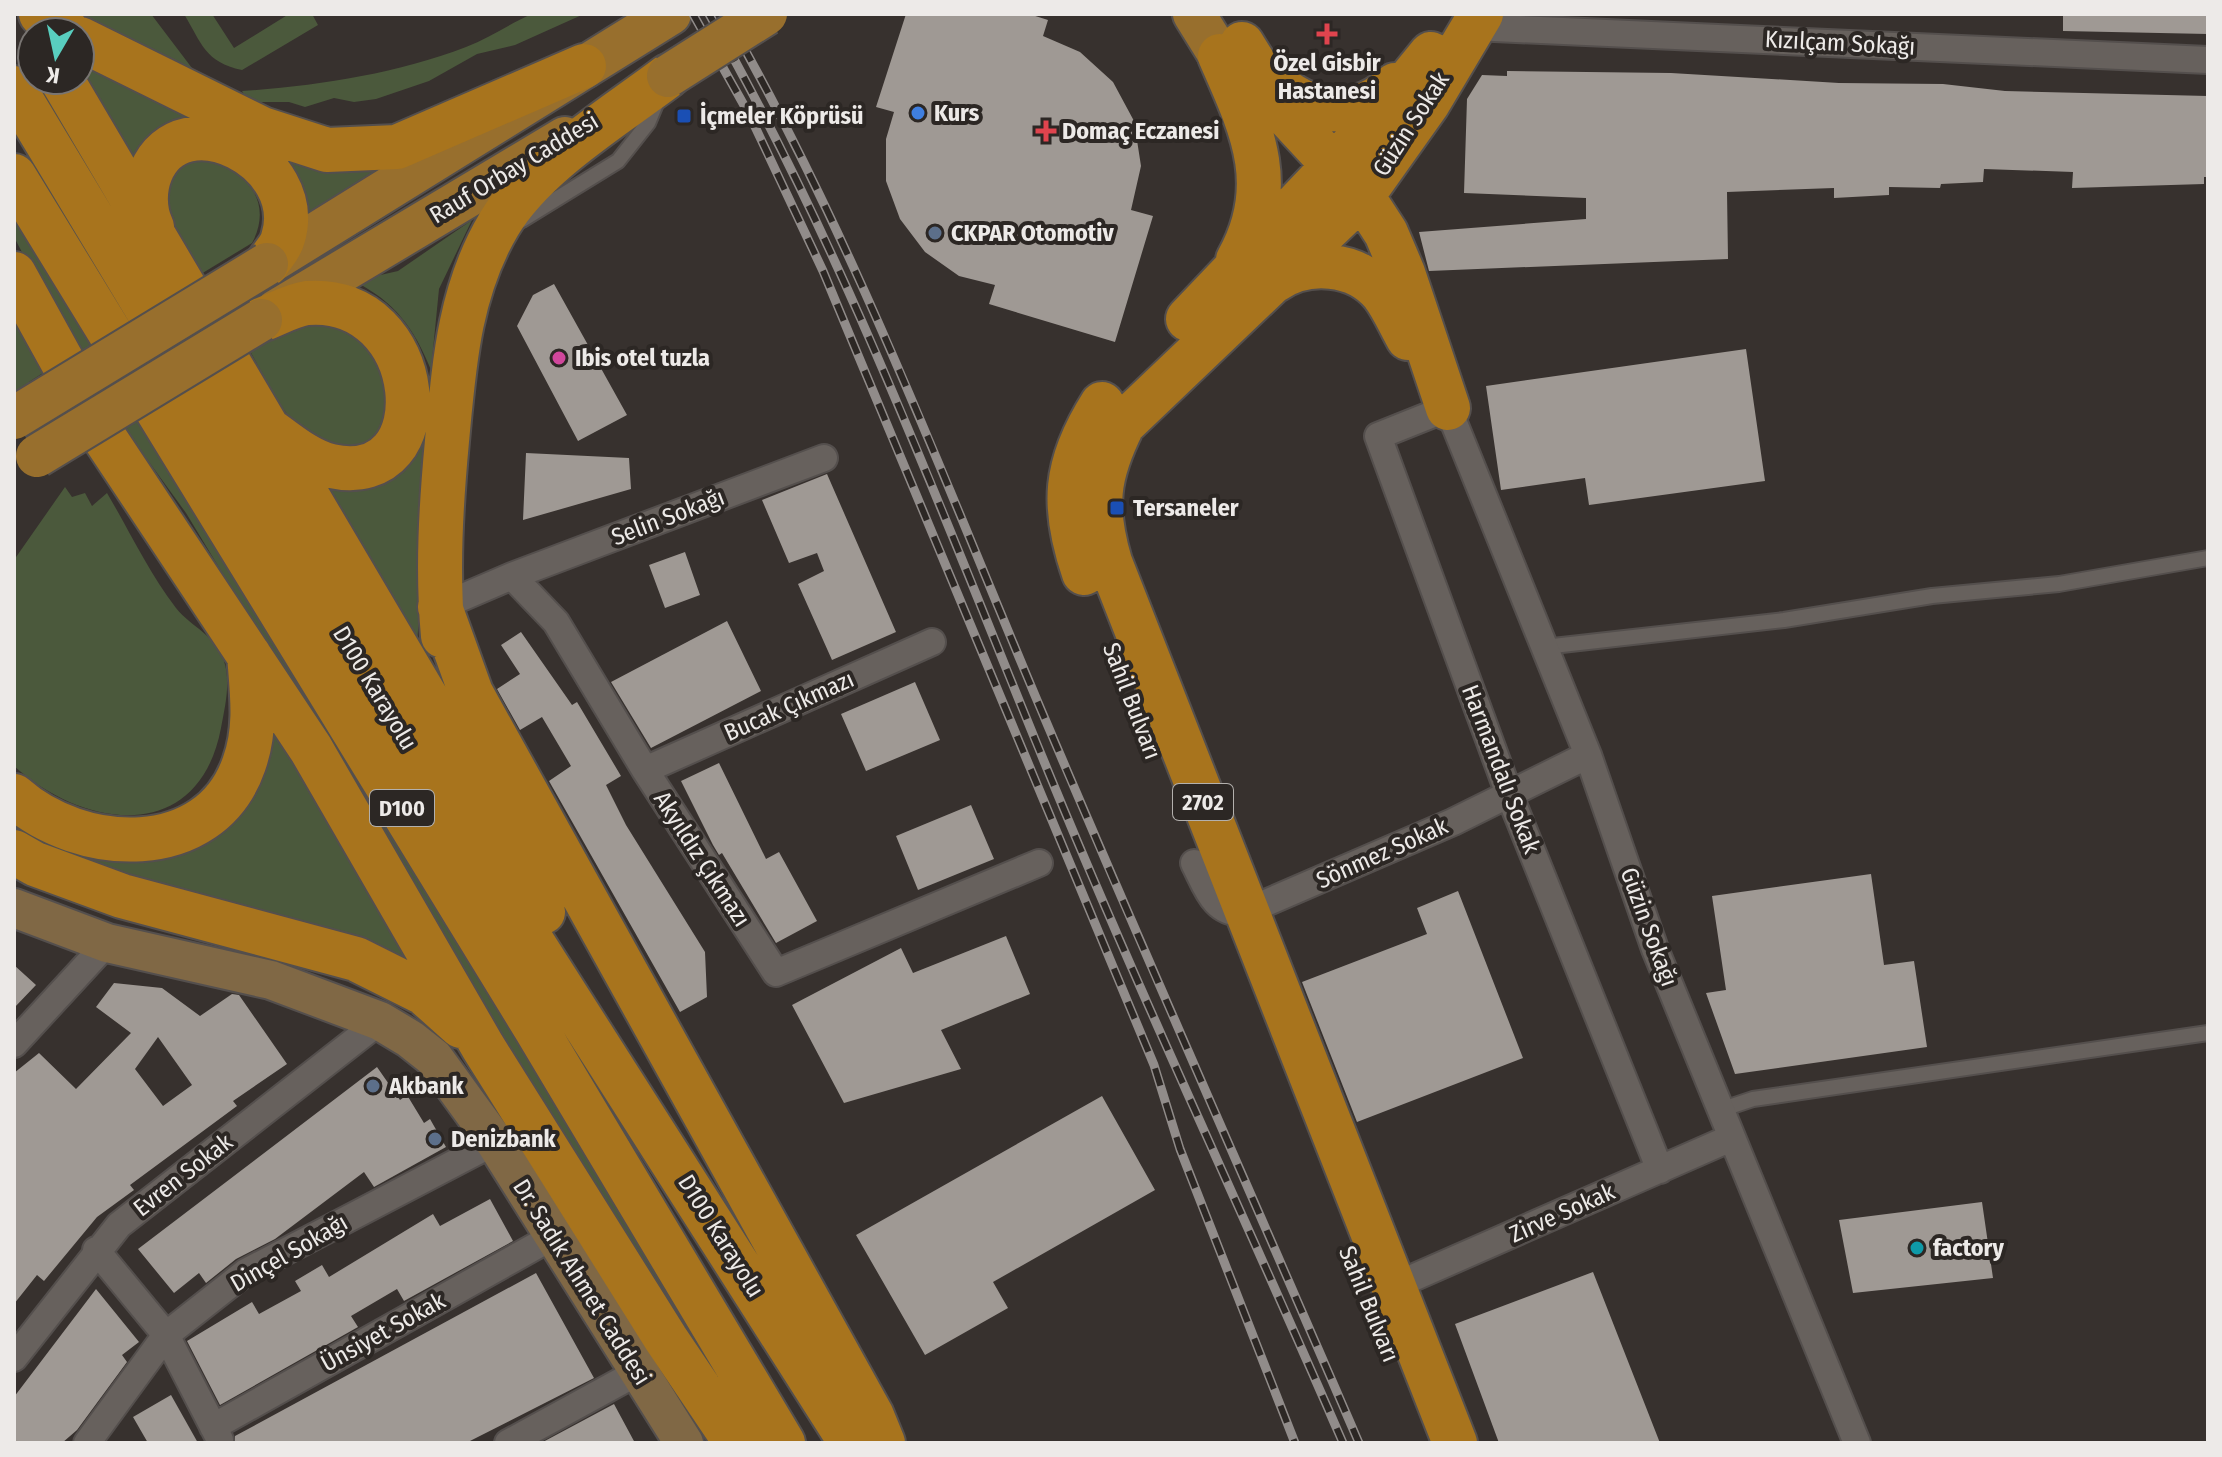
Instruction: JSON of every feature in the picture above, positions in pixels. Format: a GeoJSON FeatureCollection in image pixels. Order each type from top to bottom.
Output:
{"type":"FeatureCollection","features":[{"type":"Feature","properties":{"kind":"highway"},"geometry":{"type":"LineString","coordinates":[[1229,38],[1282,89],[1312,107],[1335,110],[1362,108],[1386,93],[1465,24]]}},
{"type":"Feature","properties":{"kind":"highway","name":"Güzin Sokak"},"geometry":{"type":"LineString","coordinates":[[1333,196],[1428,103],[1465,24]]}},
{"type":"Feature","properties":{"kind":"highway"},"geometry":{"type":"LineString","coordinates":[[1229,38],[1285,113],[1333,196],[1386,233],[1403,273],[1448,408]]}},
{"type":"Feature","properties":{"kind":"highway"},"geometry":{"type":"LineString","coordinates":[[1229,38],[1259,163],[1259,193],[1248,239],[1242,288],[1290,270],[1313,266],[1339,268],[1362,276],[1383,294],[1448,408]]}},
{"type":"Feature","properties":{"kind":"highway"},"geometry":{"type":"LineString","coordinates":[[96,47],[262,129],[327,150],[397,147],[584,66]]}},
{"type":"Feature","properties":{"kind":"highway"},"geometry":{"type":"LineString","coordinates":[[476,782],[447,672],[440,607],[442,500],[455,360],[466,297],[500,222],[532,185],[572,148],[668,76]]}},
{"type":"Feature","properties":{"kind":"highway","name":"D100 Karayolu"},"geometry":{"type":"LineString","coordinates":[[14,88],[459,827],[851,1443]]}},
{"type":"Feature","properties":{"kind":"highway"},"geometry":{"type":"LineString","coordinates":[[72,96],[476,782],[702,1206]]}},
{"type":"Feature","properties":{"kind":"highway"},"geometry":{"type":"LineString","coordinates":[[160,243],[147,208],[148,179],[154,165],[161,155],[184,142],[227,142],[243,149],[267,169],[284,202],[283,239],[267,264]]}},
{"type":"Feature","properties":{"kind":"highway","name":"D100 Karayolu"},"geometry":{"type":"LineString","coordinates":[[14,176],[536,1029],[783,1443]]}},
{"type":"Feature","properties":{"kind":"highway","name":"Sahil Bulvarı"},"geometry":{"type":"LineString","coordinates":[[1333,196],[1242,288],[1123,424],[1108,455],[1099,491],[1100,527],[1110,562],[1245,912],[1455,1443]]}},
{"type":"Feature","properties":{"kind":"highway"},"geometry":{"type":"LineString","coordinates":[[14,274],[104,437],[248,649],[311,749],[483,1047],[666,1339],[736,1443]]}},
{"type":"Feature","properties":{"kind":"highway","name":"Sahil Bulvarı"},"geometry":{"type":"LineString","coordinates":[[1242,288],[1102,404],[1084,434],[1071,471],[1067,504],[1073,541],[1089,587],[1194,863],[1424,1443]]}},
{"type":"Feature","properties":{"kind":"highway"},"geometry":{"type":"LineString","coordinates":[[261,320],[304,303],[352,311],[379,330],[399,355],[410,396],[406,426],[399,439],[382,457],[358,466],[330,466],[315,460],[267,429]]}},
{"type":"Feature","properties":{"kind":"highway"},"geometry":{"type":"LineString","coordinates":[[440,607],[471,693],[872,1416],[883,1443]]}},
{"type":"Feature","properties":{"kind":"highway"},"geometry":{"type":"LineString","coordinates":[[14,796],[48,820],[115,841],[167,836],[204,817],[234,786],[250,745],[253,701],[248,649]]}},
{"type":"Feature","properties":{"kind":"highway"},"geometry":{"type":"LineString","coordinates":[[14,852],[35,864],[122,896],[356,959],[424,993],[483,1047]]}},
{"type":"Feature","properties":{"kind":"highway"},"geometry":{"type":"LineString","coordinates":[[666,1339],[716,1443]]}},
{"type":"Feature","properties":{"kind":"main road","name":"Rauf Orbay Caddesi"},"geometry":{"type":"LineString","coordinates":[[261,320],[766,14]]}},
{"type":"Feature","properties":{"kind":"main road"},"geometry":{"type":"LineString","coordinates":[[1194,14],[1229,38]]}},
{"type":"Feature","properties":{"kind":"main road","name":"Rauf Orbay Caddesi"},"geometry":{"type":"LineString","coordinates":[[267,264],[656,23]]}},
{"type":"Feature","properties":{"kind":"main road"},"geometry":{"type":"LineString","coordinates":[[14,418],[267,264]]}},
{"type":"Feature","properties":{"kind":"main road"},"geometry":{"type":"LineString","coordinates":[[25,464],[261,320]]}},
{"type":"Feature","properties":{"kind":"main road","name":"Dr. Sadık Ahmet Caddesi"},"geometry":{"type":"LineString","coordinates":[[14,908],[107,943],[271,980],[380,1021],[434,1058],[495,1142],[684,1443]]}},
{"type":"Feature","properties":{"kind":"street","name":"Kızılçam Sokağı"},"geometry":{"type":"LineString","coordinates":[[1465,24],[2208,60]]}},
{"type":"Feature","properties":{"kind":"street","name":"Güzin Sokağı"},"geometry":{"type":"LineString","coordinates":[[1448,408],[1588,755],[1655,949],[1857,1443]]}},
{"type":"Feature","properties":{"kind":"street","name":"Harmandalı Sokak"},"geometry":{"type":"LineString","coordinates":[[1448,408],[1378,436],[1509,794],[1660,1170]]}},
{"type":"Feature","properties":{"kind":"street","name":"Selin Sokağı"},"geometry":{"type":"LineString","coordinates":[[512,576],[824,458]]}},
{"type":"Feature","properties":{"kind":"street"},"geometry":{"type":"LineString","coordinates":[[440,607],[512,576]]}},
{"type":"Feature","properties":{"kind":"street","name":"Akyıldız Çıkmazı"},"geometry":{"type":"LineString","coordinates":[[512,576],[556,622],[645,770],[776,973],[1039,863]]}},
{"type":"Feature","properties":{"kind":"street","name":"Bucak Çıkmazı"},"geometry":{"type":"LineString","coordinates":[[645,770],[932,642]]}},
{"type":"Feature","properties":{"kind":"street","name":"Sönmez Sokak"},"geometry":{"type":"LineString","coordinates":[[1245,912],[1509,794],[1588,755]]}},
{"type":"Feature","properties":{"kind":"street"},"geometry":{"type":"LineString","coordinates":[[1194,863],[1222,909],[1234,913],[1245,912]]}},
{"type":"Feature","properties":{"kind":"street"},"geometry":{"type":"LineString","coordinates":[[14,1044],[107,943]]}},
{"type":"Feature","properties":{"kind":"street","name":"Evren Sokak"},"geometry":{"type":"LineString","coordinates":[[14,1358],[96,1250],[119,1225],[380,1021]]}},
{"type":"Feature","properties":{"kind":"street","name":"Zirve Sokak"},"geometry":{"type":"LineString","coordinates":[[1392,1287],[1731,1138]]}},
{"type":"Feature","properties":{"kind":"street","name":"Dinçel Sokağı"},"geometry":{"type":"LineString","coordinates":[[87,1443],[166,1335],[246,1272],[495,1142]]}},
{"type":"Feature","properties":{"kind":"street","name":"Ünsiyet Sokak"},"geometry":{"type":"LineString","coordinates":[[217,1435],[552,1237]]}},
{"type":"Feature","properties":{"kind":"street"},"geometry":{"type":"LineString","coordinates":[[96,1250],[166,1335],[217,1435]]}},
{"type":"Feature","properties":{"kind":"street"},"geometry":{"type":"LineString","coordinates":[[508,1443],[638,1372]]}},
{"type":"Feature","properties":{"kind":"lane"},"geometry":{"type":"LineString","coordinates":[[1544,647],[1784,620],[1932,596],[2059,584],[2208,558]]}},
{"type":"Feature","properties":{"kind":"lane"},"geometry":{"type":"LineString","coordinates":[[1720,1110],[1753,1099],[2208,1033]]}},
{"type":"Feature","properties":{"kind":"green space"},"geometry":{"type":"Polygon","coordinates":[[[61,14],[151,14],[198,76],[96,30],[96,16],[61,14]]]}},
{"type":"Feature","properties":{"kind":"green space"},"geometry":{"type":"Polygon","coordinates":[[[184,14],[212,14],[234,48],[289,14],[312,14],[318,25],[242,70],[212,57],[184,14]]]}},
{"type":"Feature","properties":{"kind":"green space"},"geometry":{"type":"Polygon","coordinates":[[[532,14],[584,14],[515,45],[477,54],[429,81],[376,99],[354,102],[334,98],[305,107],[289,102],[249,102],[242,91],[327,82],[412,65],[466,47],[532,14]]]}},
{"type":"Feature","properties":{"kind":"green space"},"geometry":{"type":"Polygon","coordinates":[[[96,63],[219,126],[127,172],[88,96],[96,96],[96,63]]]}},
{"type":"Feature","properties":{"kind":"green space"},"geometry":{"type":"Polygon","coordinates":[[[270,150],[386,167],[300,217],[270,150]]]}},
{"type":"Feature","properties":{"kind":"green space"},"geometry":{"type":"Polygon","coordinates":[[[197,160],[228,168],[240,176],[257,198],[260,212],[252,243],[201,274],[169,222],[165,177],[173,169],[197,160]]]}},
{"type":"Feature","properties":{"kind":"green space"},"geometry":{"type":"Polygon","coordinates":[[[14,209],[761,1440],[756,1437],[495,1024],[186,513],[88,378],[14,237],[14,209]]]}},
{"type":"Feature","properties":{"kind":"green space"},"geometry":{"type":"Polygon","coordinates":[[[472,220],[439,289],[431,370],[418,341],[402,318],[381,298],[354,281],[398,271],[472,220]]]}},
{"type":"Feature","properties":{"kind":"green space"},"geometry":{"type":"Polygon","coordinates":[[[14,302],[47,358],[43,373],[29,382],[32,392],[14,401],[14,302]]]}},
{"type":"Feature","properties":{"kind":"green space"},"geometry":{"type":"Polygon","coordinates":[[[328,324],[356,333],[386,367],[387,426],[363,445],[325,444],[300,428],[280,404],[250,351],[291,329],[328,324]]]}},
{"type":"Feature","properties":{"kind":"green space"},"geometry":{"type":"Polygon","coordinates":[[[430,430],[417,647],[316,484],[354,488],[384,481],[409,462],[430,430]]]}},
{"type":"Feature","properties":{"kind":"green space"},"geometry":{"type":"Polygon","coordinates":[[[65,487],[72,497],[85,493],[92,506],[107,493],[166,595],[182,615],[210,638],[224,661],[226,703],[209,766],[190,792],[165,808],[136,815],[105,813],[74,804],[43,788],[14,766],[14,560],[65,487]]]}},
{"type":"Feature","properties":{"kind":"green space"},"geometry":{"type":"Polygon","coordinates":[[[274,713],[424,970],[187,900],[14,833],[14,823],[169,856],[202,844],[274,713]]]}},
{"type":"Feature","properties":{"kind":"building"},"geometry":{"type":"Polygon","coordinates":[[[906,14],[1029,14],[1048,20],[1043,36],[1080,52],[1113,82],[1134,121],[1141,166],[1131,210],[1153,216],[1115,342],[989,304],[995,285],[959,276],[925,252],[900,219],[886,181],[886,139],[894,112],[876,107],[906,14]]]}},
{"type":"Feature","properties":{"kind":"building"},"geometry":{"type":"Polygon","coordinates":[[[2063,14],[2208,14],[2208,34],[2063,31],[2063,14]]]}},
{"type":"Feature","properties":{"kind":"building"},"geometry":{"type":"Polygon","coordinates":[[[1507,71],[1671,73],[1839,83],[1943,84],[2005,91],[2208,96],[2208,177],[2204,177],[2204,184],[2072,188],[2073,172],[1984,169],[1983,182],[1941,184],[1940,188],[1889,187],[1889,195],[1834,198],[1834,188],[1727,192],[1728,259],[1429,271],[1419,232],[1586,219],[1586,198],[1464,193],[1467,99],[1482,75],[1507,76],[1507,71]]]}},
{"type":"Feature","properties":{"kind":"building"},"geometry":{"type":"Polygon","coordinates":[[[554,284],[627,415],[578,441],[517,326],[533,295],[554,284]]]}},
{"type":"Feature","properties":{"kind":"building"},"geometry":{"type":"Polygon","coordinates":[[[1746,349],[1765,481],[1589,505],[1585,478],[1501,490],[1486,386],[1746,349]]]}},
{"type":"Feature","properties":{"kind":"building"},"geometry":{"type":"Polygon","coordinates":[[[526,453],[629,458],[631,489],[523,520],[526,453]]]}},
{"type":"Feature","properties":{"kind":"building"},"geometry":{"type":"Polygon","coordinates":[[[827,474],[896,632],[832,660],[798,584],[824,571],[817,553],[789,563],[762,500],[827,474]]]}},
{"type":"Feature","properties":{"kind":"building"},"geometry":{"type":"Polygon","coordinates":[[[685,552],[700,595],[665,608],[649,565],[685,552]]]}},
{"type":"Feature","properties":{"kind":"building"},"geometry":{"type":"Polygon","coordinates":[[[727,621],[761,691],[651,748],[611,682],[727,621]]]}},
{"type":"Feature","properties":{"kind":"building"},"geometry":{"type":"Polygon","coordinates":[[[521,632],[572,705],[577,702],[621,776],[606,785],[626,825],[705,952],[707,997],[680,1012],[549,781],[571,766],[542,717],[520,730],[497,689],[520,674],[501,645],[521,632]]]}},
{"type":"Feature","properties":{"kind":"building"},"geometry":{"type":"Polygon","coordinates":[[[915,682],[940,740],[866,771],[841,714],[915,682]]]}},
{"type":"Feature","properties":{"kind":"building"},"geometry":{"type":"Polygon","coordinates":[[[719,763],[766,859],[779,852],[817,921],[776,943],[722,853],[719,855],[713,845],[681,781],[719,763]]]}},
{"type":"Feature","properties":{"kind":"building"},"geometry":{"type":"Polygon","coordinates":[[[971,805],[994,859],[918,890],[896,836],[971,805]]]}},
{"type":"Feature","properties":{"kind":"building"},"geometry":{"type":"Polygon","coordinates":[[[1871,874],[1884,965],[1914,961],[1927,1047],[1735,1074],[1706,993],[1726,990],[1712,896],[1871,874]]]}},
{"type":"Feature","properties":{"kind":"building"},"geometry":{"type":"Polygon","coordinates":[[[1458,891],[1523,1058],[1357,1122],[1302,982],[1427,934],[1417,908],[1458,891]]]}},
{"type":"Feature","properties":{"kind":"building"},"geometry":{"type":"Polygon","coordinates":[[[1006,936],[1030,994],[941,1030],[961,1069],[844,1103],[792,1005],[901,948],[913,973],[1006,936]]]}},
{"type":"Feature","properties":{"kind":"building"},"geometry":{"type":"Polygon","coordinates":[[[14,965],[36,985],[14,1008],[14,965]]]}},
{"type":"Feature","properties":{"kind":"building"},"geometry":{"type":"Polygon","coordinates":[[[114,983],[162,988],[200,1016],[232,994],[239,995],[287,1064],[233,1101],[237,1106],[130,1185],[134,1190],[97,1217],[44,1281],[37,1275],[14,1304],[14,1073],[39,1053],[76,1089],[131,1033],[96,1007],[114,983]],[[158,1037],[135,1069],[163,1106],[192,1085],[158,1037]]]}},
{"type":"Feature","properties":{"kind":"building"},"geometry":{"type":"Polygon","coordinates":[[[377,1067],[400,1100],[407,1095],[424,1123],[430,1119],[446,1147],[374,1187],[364,1172],[275,1239],[236,1259],[206,1283],[199,1273],[174,1293],[138,1249],[377,1067]]]}},
{"type":"Feature","properties":{"kind":"building"},"geometry":{"type":"Polygon","coordinates":[[[1102,1096],[1155,1190],[993,1282],[1008,1308],[925,1355],[856,1235],[1102,1096]]]}},
{"type":"Feature","properties":{"kind":"building"},"geometry":{"type":"Polygon","coordinates":[[[490,1199],[513,1241],[404,1301],[397,1289],[351,1316],[358,1327],[220,1405],[187,1341],[252,1302],[259,1314],[301,1291],[295,1281],[322,1265],[329,1277],[433,1214],[440,1226],[490,1199]]]}},
{"type":"Feature","properties":{"kind":"building","name":"factory"},"geometry":{"type":"Polygon","coordinates":[[[1982,1202],[1993,1278],[1853,1293],[1839,1220],[1982,1202]]]}},
{"type":"Feature","properties":{"kind":"building"},"geometry":{"type":"Polygon","coordinates":[[[1593,1272],[1660,1443],[1499,1443],[1455,1324],[1593,1272]]]}},
{"type":"Feature","properties":{"kind":"building"},"geometry":{"type":"Polygon","coordinates":[[[536,1273],[594,1378],[466,1443],[235,1443],[235,1436],[536,1273]]]}},
{"type":"Feature","properties":{"kind":"building"},"geometry":{"type":"Polygon","coordinates":[[[96,1289],[139,1342],[122,1355],[127,1362],[77,1430],[62,1443],[14,1443],[14,1397],[96,1289]]]}},
{"type":"Feature","properties":{"kind":"building"},"geometry":{"type":"Polygon","coordinates":[[[171,1395],[198,1443],[148,1443],[133,1417],[171,1395]]]}},
{"type":"Feature","properties":{"kind":"building"},"geometry":{"type":"Polygon","coordinates":[[[614,1404],[635,1443],[541,1443],[614,1404]]]}},
{"type":"Feature","properties":{"kind":"railway"},"geometry":{"type":"LineString","coordinates":[[693,14],[750,116],[823,271],[1154,1065],[1180,1149],[1295,1443]]}},
{"type":"Feature","properties":{"kind":"railway"},"geometry":{"type":"LineString","coordinates":[[709,14],[760,107],[852,298],[1090,870],[1343,1443]]}},
{"type":"Feature","properties":{"kind":"railway"},"geometry":{"type":"LineString","coordinates":[[725,14],[812,179],[890,349],[1074,787],[1359,1443]]}},
{"type":"Feature","properties":{"kind":"place","name":"Özel Gisbir Hastanesi"},"geometry":{"type":"Point","coordinates":[1327,34]}},
{"type":"Feature","properties":{"kind":"place","name":"Kurs"},"geometry":{"type":"Point","coordinates":[918,113]}},
{"type":"Feature","properties":{"kind":"place","name":"İçmeler Köprüsü"},"geometry":{"type":"Point","coordinates":[684,116]}},
{"type":"Feature","properties":{"kind":"place","name":"Domaç Eczanesi"},"geometry":{"type":"Point","coordinates":[1046,131]}},
{"type":"Feature","properties":{"kind":"place","name":"CKPAR Otomotiv"},"geometry":{"type":"Point","coordinates":[935,233]}},
{"type":"Feature","properties":{"kind":"place","name":"Ibis otel tuzla"},"geometry":{"type":"Point","coordinates":[559,358]}},
{"type":"Feature","properties":{"kind":"place","name":"Tersaneler"},"geometry":{"type":"Point","coordinates":[1117,508]}},
{"type":"Feature","properties":{"kind":"place","name":"Akbank"},"geometry":{"type":"Point","coordinates":[373,1086]}},
{"type":"Feature","properties":{"kind":"place","name":"Denizbank"},"geometry":{"type":"Point","coordinates":[435,1139]}},
{"type":"Feature","properties":{"kind":"place","name":"factory"},"geometry":{"type":"Point","coordinates":[1917,1248]}}]}
